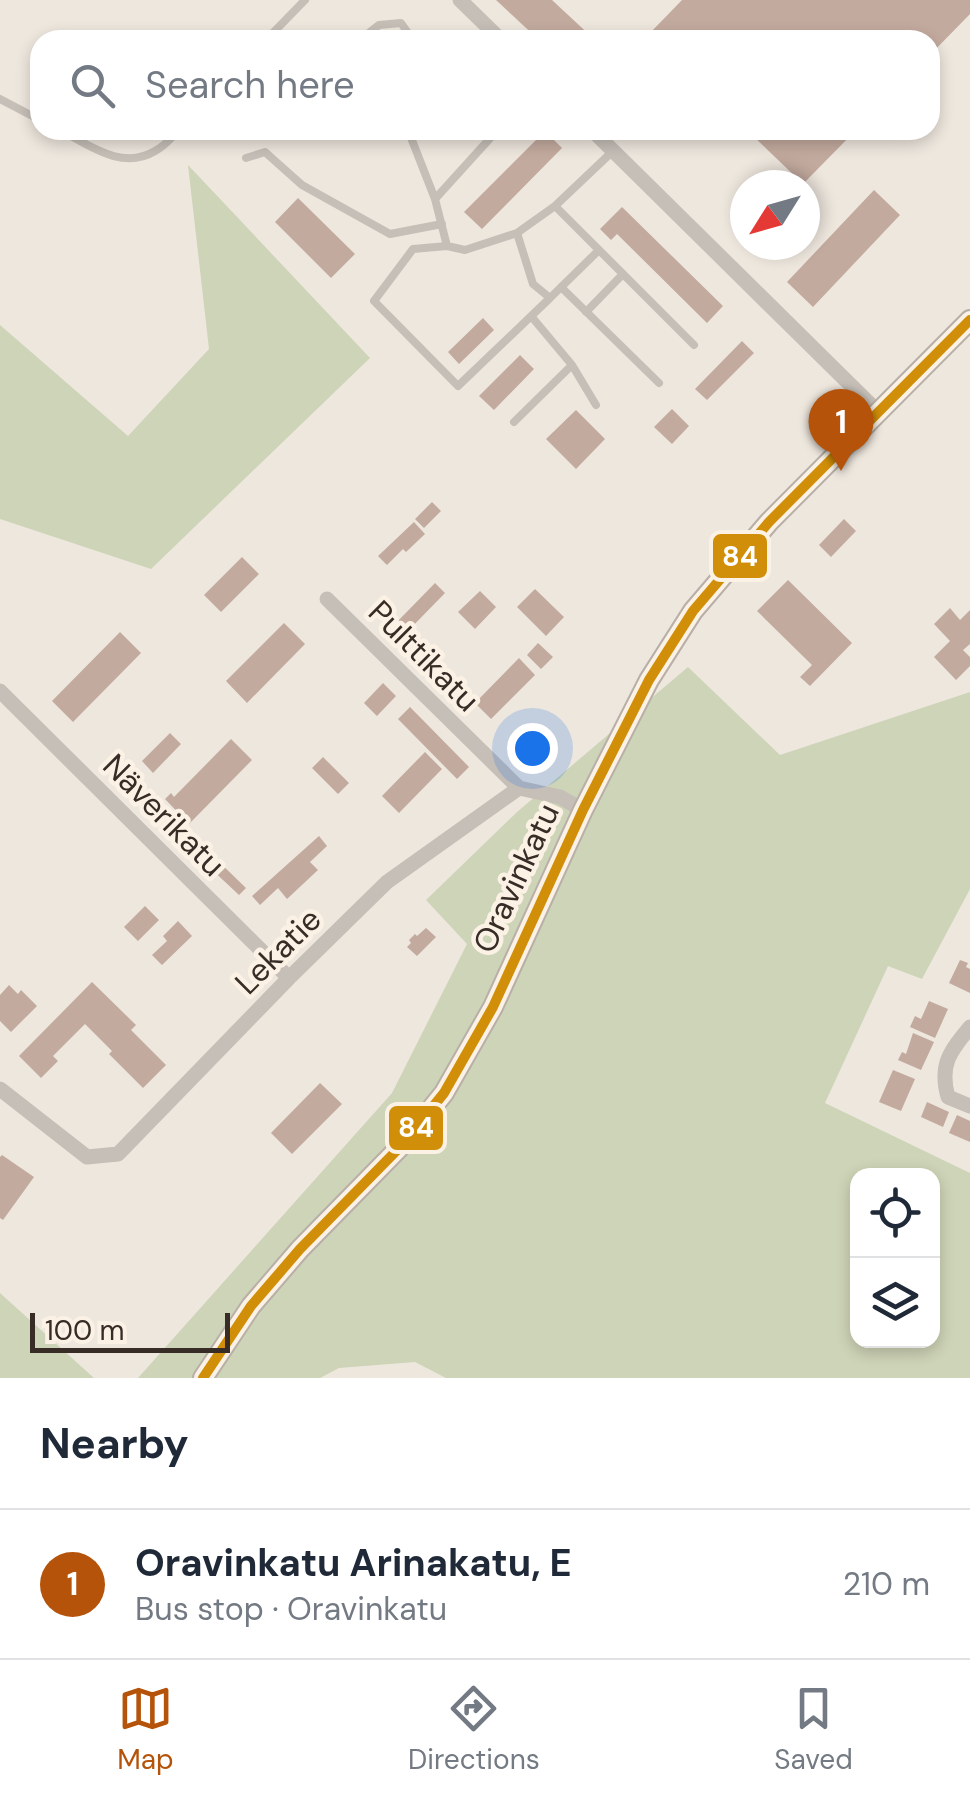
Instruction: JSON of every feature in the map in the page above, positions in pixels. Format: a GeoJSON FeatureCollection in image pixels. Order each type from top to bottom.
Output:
{"type":"FeatureCollection","features":[{"type":"Feature","properties":{"kind":"street"},"geometry":{"type":"LineString","coordinates":[[460,0],[491,30]]}},
{"type":"Feature","properties":{"kind":"street"},"geometry":{"type":"LineString","coordinates":[[602,140],[878,412]]}},
{"type":"Feature","properties":{"kind":"street","name":"Oravinkatu"},"geometry":{"type":"LineString","coordinates":[[203,1378],[251,1306],[300,1249],[402,1145],[444,1094],[493,1007],[583,810],[650,680],[693,611],[769,522],[970,320]]}},
{"type":"Feature","properties":{"kind":"street","name":"Pulttikatu"},"geometry":{"type":"LineString","coordinates":[[327,599],[519,788],[560,798],[583,810]]}},
{"type":"Feature","properties":{"kind":"street","name":"Näverikatu"},"geometry":{"type":"LineString","coordinates":[[0,692],[288,978]]}},
{"type":"Feature","properties":{"kind":"street","name":"Lekatie"},"geometry":{"type":"LineString","coordinates":[[0,1089],[87,1157],[118,1154],[387,882],[519,788]]}},
{"type":"Feature","properties":{"kind":"street"},"geometry":{"type":"LineString","coordinates":[[970,1027],[954,1046],[942,1076],[948,1096],[970,1106]]}},
{"type":"Feature","properties":{"kind":"lane"},"geometry":{"type":"LineString","coordinates":[[274,30],[298,2]]}},
{"type":"Feature","properties":{"kind":"lane"},"geometry":{"type":"LineString","coordinates":[[373,30],[379,25],[402,24],[406,30]]}},
{"type":"Feature","properties":{"kind":"lane"},"geometry":{"type":"LineString","coordinates":[[0,99],[30,115]]}},
{"type":"Feature","properties":{"kind":"lane"},"geometry":{"type":"LineString","coordinates":[[79,140],[113,158],[136,158],[156,151],[168,140]]}},
{"type":"Feature","properties":{"kind":"lane"},"geometry":{"type":"LineString","coordinates":[[412,140],[435,199],[447,246]]}},
{"type":"Feature","properties":{"kind":"lane"},"geometry":{"type":"LineString","coordinates":[[435,199],[488,140]]}},
{"type":"Feature","properties":{"kind":"lane"},"geometry":{"type":"LineString","coordinates":[[246,158],[265,152],[302,184],[390,234],[442,224]]}},
{"type":"Feature","properties":{"kind":"lane"},"geometry":{"type":"LineString","coordinates":[[599,250],[458,386],[374,301],[413,249],[447,246],[465,250],[517,233],[555,206],[613,152]]}},
{"type":"Feature","properties":{"kind":"lane"},"geometry":{"type":"LineString","coordinates":[[555,206],[694,345]]}},
{"type":"Feature","properties":{"kind":"lane"},"geometry":{"type":"LineString","coordinates":[[517,233],[533,284],[550,298]]}},
{"type":"Feature","properties":{"kind":"lane"},"geometry":{"type":"LineString","coordinates":[[586,312],[623,274]]}},
{"type":"Feature","properties":{"kind":"lane"},"geometry":{"type":"LineString","coordinates":[[561,287],[659,383]]}},
{"type":"Feature","properties":{"kind":"lane"},"geometry":{"type":"LineString","coordinates":[[531,316],[572,365],[596,405]]}},
{"type":"Feature","properties":{"kind":"lane"},"geometry":{"type":"LineString","coordinates":[[514,422],[572,365]]}},
{"type":"Feature","properties":{"kind":"green space"},"geometry":{"type":"Polygon","coordinates":[[[188,165],[370,358],[151,569],[0,519],[0,325],[128,436],[209,349],[188,165]]]}},
{"type":"Feature","properties":{"kind":"green space"},"geometry":{"type":"Polygon","coordinates":[[[688,667],[780,755],[970,692],[970,889],[922,979],[888,966],[825,1103],[970,1173],[970,1378],[446,1378],[415,1362],[339,1368],[320,1378],[138,1378],[392,1093],[467,944],[426,900],[517,812],[688,667]]]}},
{"type":"Feature","properties":{"kind":"green space"},"geometry":{"type":"Polygon","coordinates":[[[0,1293],[94,1378],[0,1378],[0,1293]]]}},
{"type":"Feature","properties":{"kind":"building"},"geometry":{"type":"Polygon","coordinates":[[[496,0],[552,0],[584,30],[528,30],[496,0]]]}},
{"type":"Feature","properties":{"kind":"building"},"geometry":{"type":"Polygon","coordinates":[[[682,0],[970,0],[970,14],[940,45],[940,30],[653,30],[682,0]]]}},
{"type":"Feature","properties":{"kind":"building"},"geometry":{"type":"Polygon","coordinates":[[[536,140],[554,140],[562,148],[482,229],[464,212],[536,140]]]}},
{"type":"Feature","properties":{"kind":"building"},"geometry":{"type":"Polygon","coordinates":[[[757,140],[846,140],[817,170],[788,170],[757,140]]]}},
{"type":"Feature","properties":{"kind":"building"},"geometry":{"type":"Polygon","coordinates":[[[874,190],[900,215],[813,307],[787,282],[808,260],[820,260],[820,247],[874,190]]]}},
{"type":"Feature","properties":{"kind":"building"},"geometry":{"type":"Polygon","coordinates":[[[298,198],[355,254],[331,278],[275,222],[298,198]]]}},
{"type":"Feature","properties":{"kind":"building"},"geometry":{"type":"Polygon","coordinates":[[[622,207],[723,306],[707,323],[617,234],[611,240],[600,229],[622,207]]]}},
{"type":"Feature","properties":{"kind":"building"},"geometry":{"type":"Polygon","coordinates":[[[483,318],[494,330],[459,364],[448,352],[483,318]]]}},
{"type":"Feature","properties":{"kind":"building"},"geometry":{"type":"Polygon","coordinates":[[[742,341],[754,353],[707,400],[695,389],[742,341]]]}},
{"type":"Feature","properties":{"kind":"building"},"geometry":{"type":"Polygon","coordinates":[[[520,355],[534,369],[494,410],[479,396],[520,355]]]}},
{"type":"Feature","properties":{"kind":"building"},"geometry":{"type":"Polygon","coordinates":[[[672,409],[689,426],[672,444],[654,427],[672,409]]]}},
{"type":"Feature","properties":{"kind":"building"},"geometry":{"type":"Polygon","coordinates":[[[576,410],[605,439],[576,469],[546,439],[576,410]]]}},
{"type":"Feature","properties":{"kind":"building"},"geometry":{"type":"Polygon","coordinates":[[[432,502],[441,511],[424,528],[415,519],[432,502]]]}},
{"type":"Feature","properties":{"kind":"building"},"geometry":{"type":"Polygon","coordinates":[[[844,519],[856,531],[831,557],[819,545],[844,519]]]}},
{"type":"Feature","properties":{"kind":"building"},"geometry":{"type":"Polygon","coordinates":[[[414,522],[425,534],[387,565],[378,556],[414,522]]]}},
{"type":"Feature","properties":{"kind":"building"},"geometry":{"type":"Polygon","coordinates":[[[242,557],[259,574],[221,612],[204,595],[242,557]]]}},
{"type":"Feature","properties":{"kind":"building"},"geometry":{"type":"Polygon","coordinates":[[[788,580],[852,643],[810,686],[800,677],[812,665],[757,611],[788,580]]]}},
{"type":"Feature","properties":{"kind":"building"},"geometry":{"type":"Polygon","coordinates":[[[435,583],[445,593],[405,634],[395,624],[435,583]]]}},
{"type":"Feature","properties":{"kind":"building"},"geometry":{"type":"Polygon","coordinates":[[[535,589],[564,617],[546,636],[517,607],[535,589]]]}},
{"type":"Feature","properties":{"kind":"building"},"geometry":{"type":"Polygon","coordinates":[[[480,591],[496,607],[475,629],[458,612],[480,591]]]}},
{"type":"Feature","properties":{"kind":"building"},"geometry":{"type":"Polygon","coordinates":[[[950,608],[960,620],[970,610],[970,644],[963,650],[970,657],[970,666],[956,680],[934,657],[950,641],[934,624],[950,608]]]}},
{"type":"Feature","properties":{"kind":"building"},"geometry":{"type":"Polygon","coordinates":[[[284,623],[305,644],[247,703],[226,681],[284,623]]]}},
{"type":"Feature","properties":{"kind":"building"},"geometry":{"type":"Polygon","coordinates":[[[120,632],[141,653],[73,722],[52,701],[120,632]]]}},
{"type":"Feature","properties":{"kind":"building"},"geometry":{"type":"Polygon","coordinates":[[[538,643],[553,657],[541,669],[527,655],[538,643]]]}},
{"type":"Feature","properties":{"kind":"building"},"geometry":{"type":"Polygon","coordinates":[[[519,658],[535,675],[491,719],[475,703],[519,658]]]}},
{"type":"Feature","properties":{"kind":"building"},"geometry":{"type":"Polygon","coordinates":[[[383,683],[396,696],[377,716],[364,703],[383,683]]]}},
{"type":"Feature","properties":{"kind":"building"},"geometry":{"type":"Polygon","coordinates":[[[410,707],[469,767],[457,779],[398,719],[410,707]]]}},
{"type":"Feature","properties":{"kind":"building"},"geometry":{"type":"Polygon","coordinates":[[[170,733],[181,744],[153,773],[142,761],[170,733]]]}},
{"type":"Feature","properties":{"kind":"building"},"geometry":{"type":"Polygon","coordinates":[[[231,739],[252,760],[189,824],[165,799],[171,793],[174,797],[231,739]]]}},
{"type":"Feature","properties":{"kind":"building"},"geometry":{"type":"Polygon","coordinates":[[[425,752],[442,769],[399,813],[382,796],[425,752]]]}},
{"type":"Feature","properties":{"kind":"building"},"geometry":{"type":"Polygon","coordinates":[[[323,757],[349,783],[338,794],[312,768],[323,757]]]}},
{"type":"Feature","properties":{"kind":"building"},"geometry":{"type":"Polygon","coordinates":[[[319,836],[327,846],[310,862],[318,870],[287,899],[278,888],[260,905],[252,896],[319,836]]]}},
{"type":"Feature","properties":{"kind":"building"},"geometry":{"type":"Polygon","coordinates":[[[215,858],[246,888],[239,895],[208,866],[215,858]]]}},
{"type":"Feature","properties":{"kind":"building"},"geometry":{"type":"Polygon","coordinates":[[[145,906],[159,920],[138,941],[124,927],[145,906]]]}},
{"type":"Feature","properties":{"kind":"building"},"geometry":{"type":"Polygon","coordinates":[[[178,921],[192,936],[162,965],[152,955],[167,941],[163,936],[178,921]]]}},
{"type":"Feature","properties":{"kind":"building"},"geometry":{"type":"Polygon","coordinates":[[[426,928],[436,937],[417,956],[407,947],[409,940],[426,928]]]}},
{"type":"Feature","properties":{"kind":"building"},"geometry":{"type":"Polygon","coordinates":[[[960,960],[968,963],[966,967],[970,969],[970,993],[949,983],[960,960]]]}},
{"type":"Feature","properties":{"kind":"building"},"geometry":{"type":"Polygon","coordinates":[[[92,982],[136,1025],[131,1030],[166,1065],[143,1088],[85,1024],[53,1056],[58,1061],[41,1078],[19,1056],[92,982]]]}},
{"type":"Feature","properties":{"kind":"building"},"geometry":{"type":"Polygon","coordinates":[[[9,985],[18,994],[21,990],[37,1006],[11,1032],[0,1021],[0,995],[9,985]]]}},
{"type":"Feature","properties":{"kind":"building"},"geometry":{"type":"Polygon","coordinates":[[[929,1001],[948,1009],[935,1038],[910,1027],[915,1016],[921,1019],[929,1001]]]}},
{"type":"Feature","properties":{"kind":"building"},"geometry":{"type":"Polygon","coordinates":[[[913,1033],[934,1042],[921,1070],[898,1060],[902,1052],[906,1054],[913,1033]]]}},
{"type":"Feature","properties":{"kind":"building"},"geometry":{"type":"Polygon","coordinates":[[[893,1070],[915,1079],[901,1111],[879,1102],[893,1070]]]}},
{"type":"Feature","properties":{"kind":"building"},"geometry":{"type":"Polygon","coordinates":[[[320,1083],[342,1104],[292,1154],[271,1133],[320,1083]]]}},
{"type":"Feature","properties":{"kind":"building"},"geometry":{"type":"Polygon","coordinates":[[[927,1102],[949,1112],[943,1127],[921,1117],[927,1102]]]}},
{"type":"Feature","properties":{"kind":"building"},"geometry":{"type":"Polygon","coordinates":[[[957,1115],[970,1121],[970,1142],[949,1133],[957,1115]]]}},
{"type":"Feature","properties":{"kind":"building"},"geometry":{"type":"Polygon","coordinates":[[[2,1155],[34,1177],[3,1220],[0,1218],[2,1155]]]}},
{"type":"Feature","properties":{"kind":"transit line","name":"84"},"geometry":{"type":"LineString","coordinates":[[203,1378],[251,1306],[300,1249],[402,1145],[444,1093],[493,1007],[583,810],[649,680],[693,611],[769,522],[970,320]]}},
{"type":"Feature","properties":{"kind":"place","name":"Oravinkatu Arinakatu, E"},"geometry":{"type":"Point","coordinates":[841,471]}}]}
